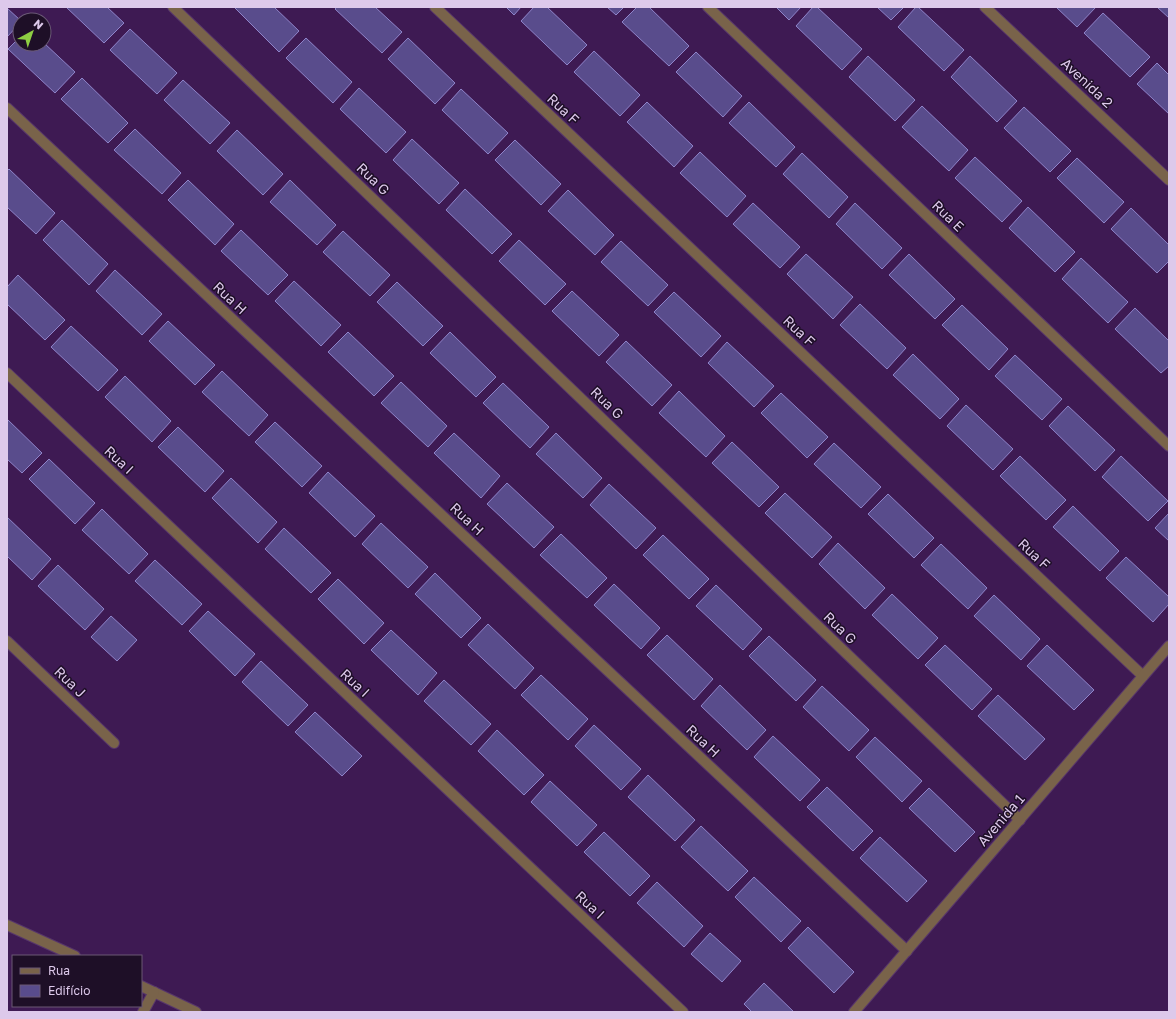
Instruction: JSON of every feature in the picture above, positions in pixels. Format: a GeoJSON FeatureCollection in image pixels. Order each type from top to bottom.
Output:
{"type":"FeatureCollection","features":[{"type":"Feature","properties":{"kind":"street","name":"Rua G"},"geometry":{"type":"LineString","coordinates":[[173,7],[1020,820]]}},
{"type":"Feature","properties":{"kind":"street","name":"Rua F"},"geometry":{"type":"LineString","coordinates":[[435,7],[1143,676]]}},
{"type":"Feature","properties":{"kind":"street","name":"Rua E"},"geometry":{"type":"LineString","coordinates":[[708,7],[1169,446]]}},
{"type":"Feature","properties":{"kind":"street","name":"Avenida 2"},"geometry":{"type":"LineString","coordinates":[[985,7],[1169,180]]}},
{"type":"Feature","properties":{"kind":"street","name":"Rua H"},"geometry":{"type":"LineString","coordinates":[[7,108],[907,950]]}},
{"type":"Feature","properties":{"kind":"street","name":"Rua I"},"geometry":{"type":"LineString","coordinates":[[7,373],[683,1012]]}},
{"type":"Feature","properties":{"kind":"street","name":"Rua J"},"geometry":{"type":"LineString","coordinates":[[7,641],[114,743]]}},
{"type":"Feature","properties":{"kind":"street","name":"Avenida 1"},"geometry":{"type":"LineString","coordinates":[[854,1012],[1169,646]]}},
{"type":"Feature","properties":{"kind":"street"},"geometry":{"type":"LineString","coordinates":[[7,925],[73,955]]}},
{"type":"Feature","properties":{"kind":"street"},"geometry":{"type":"LineString","coordinates":[[142,986],[196,1012]]}},
{"type":"Feature","properties":{"kind":"street"},"geometry":{"type":"LineString","coordinates":[[143,1012],[154,992]]}},
{"type":"Feature","properties":{"kind":"building"},"geometry":{"type":"Polygon","coordinates":[[[66,7],[107,7],[124,23],[104,43],[66,7]]]}},
{"type":"Feature","properties":{"kind":"building"},"geometry":{"type":"Polygon","coordinates":[[[234,7],[274,7],[299,31],[279,52],[234,7]]]}},
{"type":"Feature","properties":{"kind":"building"},"geometry":{"type":"Polygon","coordinates":[[[337,7],[375,7],[402,32],[382,53],[335,9],[337,7]]]}},
{"type":"Feature","properties":{"kind":"building"},"geometry":{"type":"Polygon","coordinates":[[[506,7],[521,7],[514,15],[506,7]]]}},
{"type":"Feature","properties":{"kind":"building"},"geometry":{"type":"Polygon","coordinates":[[[534,7],[547,7],[587,45],[567,65],[521,21],[534,7]]]}},
{"type":"Feature","properties":{"kind":"building"},"geometry":{"type":"Polygon","coordinates":[[[607,7],[624,7],[616,15],[607,7]]]}},
{"type":"Feature","properties":{"kind":"building"},"geometry":{"type":"Polygon","coordinates":[[[637,7],[649,7],[689,46],[669,66],[622,22],[637,7]]]}},
{"type":"Feature","properties":{"kind":"building"},"geometry":{"type":"Polygon","coordinates":[[[776,7],[801,7],[789,20],[776,7]]]}},
{"type":"Feature","properties":{"kind":"building"},"geometry":{"type":"Polygon","coordinates":[[[813,7],[817,7],[862,49],[842,70],[796,26],[813,7]]]}},
{"type":"Feature","properties":{"kind":"building"},"geometry":{"type":"Polygon","coordinates":[[[877,7],[904,7],[891,20],[877,7]]]}},
{"type":"Feature","properties":{"kind":"building"},"geometry":{"type":"Polygon","coordinates":[[[916,7],[918,7],[964,50],[944,71],[898,27],[916,7]]]}},
{"type":"Feature","properties":{"kind":"building"},"geometry":{"type":"Polygon","coordinates":[[[1056,7],[1096,7],[1077,27],[1056,7]]]}},
{"type":"Feature","properties":{"kind":"building"},"geometry":{"type":"Polygon","coordinates":[[[1157,7],[1169,7],[1169,18],[1157,7]]]}},
{"type":"Feature","properties":{"kind":"building"},"geometry":{"type":"Polygon","coordinates":[[[7,8],[12,13],[12,32],[7,37],[7,8]]]}},
{"type":"Feature","properties":{"kind":"building"},"geometry":{"type":"Polygon","coordinates":[[[1103,13],[1150,57],[1130,77],[1084,33],[1103,13]]]}},
{"type":"Feature","properties":{"kind":"building"},"geometry":{"type":"Polygon","coordinates":[[[130,29],[177,73],[157,94],[110,50],[130,29]]]}},
{"type":"Feature","properties":{"kind":"building"},"geometry":{"type":"Polygon","coordinates":[[[306,38],[352,82],[333,103],[286,58],[306,38]]]}},
{"type":"Feature","properties":{"kind":"building"},"geometry":{"type":"Polygon","coordinates":[[[408,38],[455,83],[435,104],[388,59],[408,38]]]}},
{"type":"Feature","properties":{"kind":"building"},"geometry":{"type":"Polygon","coordinates":[[[12,45],[12,52],[52,52],[52,50],[75,72],[55,93],[8,49],[12,45]]]}},
{"type":"Feature","properties":{"kind":"building"},"geometry":{"type":"Polygon","coordinates":[[[594,51],[640,95],[620,116],[574,72],[594,51]]]}},
{"type":"Feature","properties":{"kind":"building"},"geometry":{"type":"Polygon","coordinates":[[[696,52],[742,96],[723,117],[676,72],[696,52]]]}},
{"type":"Feature","properties":{"kind":"building"},"geometry":{"type":"Polygon","coordinates":[[[868,56],[915,100],[895,121],[849,77],[868,56]]]}},
{"type":"Feature","properties":{"kind":"building"},"geometry":{"type":"Polygon","coordinates":[[[970,56],[1017,101],[997,122],[951,77],[970,56]]]}},
{"type":"Feature","properties":{"kind":"building"},"geometry":{"type":"Polygon","coordinates":[[[1157,63],[1169,75],[1169,114],[1137,84],[1157,63]]]}},
{"type":"Feature","properties":{"kind":"building"},"geometry":{"type":"Polygon","coordinates":[[[82,78],[128,123],[108,143],[61,99],[82,78]]]}},
{"type":"Feature","properties":{"kind":"building"},"geometry":{"type":"Polygon","coordinates":[[[183,80],[230,123],[210,144],[164,100],[183,80]]]}},
{"type":"Feature","properties":{"kind":"building"},"geometry":{"type":"Polygon","coordinates":[[[359,88],[406,132],[386,153],[340,109],[359,88]]]}},
{"type":"Feature","properties":{"kind":"building"},"geometry":{"type":"Polygon","coordinates":[[[461,89],[508,133],[488,154],[442,110],[461,89]]]}},
{"type":"Feature","properties":{"kind":"building"},"geometry":{"type":"Polygon","coordinates":[[[647,102],[693,146],[674,167],[627,122],[647,102]]]}},
{"type":"Feature","properties":{"kind":"building"},"geometry":{"type":"Polygon","coordinates":[[[749,102],[795,147],[776,167],[729,123],[749,102]]]}},
{"type":"Feature","properties":{"kind":"building"},"geometry":{"type":"Polygon","coordinates":[[[922,106],[968,150],[949,171],[902,127],[922,106]]]}},
{"type":"Feature","properties":{"kind":"building"},"geometry":{"type":"Polygon","coordinates":[[[1024,107],[1071,151],[1050,172],[1004,128],[1024,107]]]}},
{"type":"Feature","properties":{"kind":"building"},"geometry":{"type":"Polygon","coordinates":[[[135,129],[181,173],[162,194],[114,150],[135,129]]]}},
{"type":"Feature","properties":{"kind":"building"},"geometry":{"type":"Polygon","coordinates":[[[237,130],[283,174],[263,195],[217,151],[237,130]]]}},
{"type":"Feature","properties":{"kind":"building"},"geometry":{"type":"Polygon","coordinates":[[[412,139],[459,183],[439,204],[393,160],[412,139]]]}},
{"type":"Feature","properties":{"kind":"building"},"geometry":{"type":"Polygon","coordinates":[[[515,140],[561,184],[541,205],[495,160],[515,140]]]}},
{"type":"Feature","properties":{"kind":"building"},"geometry":{"type":"Polygon","coordinates":[[[700,152],[746,196],[727,217],[680,173],[700,152]]]}},
{"type":"Feature","properties":{"kind":"building"},"geometry":{"type":"Polygon","coordinates":[[[802,153],[848,197],[829,218],[783,174],[802,153]]]}},
{"type":"Feature","properties":{"kind":"building"},"geometry":{"type":"Polygon","coordinates":[[[975,157],[1022,201],[1002,222],[955,178],[975,157]]]}},
{"type":"Feature","properties":{"kind":"building"},"geometry":{"type":"Polygon","coordinates":[[[1077,158],[1124,202],[1104,223],[1057,178],[1077,158]]]}},
{"type":"Feature","properties":{"kind":"building"},"geometry":{"type":"Polygon","coordinates":[[[9,169],[55,213],[36,234],[7,207],[7,171],[9,169]]]}},
{"type":"Feature","properties":{"kind":"building"},"geometry":{"type":"Polygon","coordinates":[[[188,180],[234,224],[215,245],[168,200],[188,180]]]}},
{"type":"Feature","properties":{"kind":"building"},"geometry":{"type":"Polygon","coordinates":[[[290,180],[336,225],[317,245],[270,202],[290,180]]]}},
{"type":"Feature","properties":{"kind":"building"},"geometry":{"type":"Polygon","coordinates":[[[465,189],[512,234],[492,254],[446,210],[465,189]]]}},
{"type":"Feature","properties":{"kind":"building"},"geometry":{"type":"Polygon","coordinates":[[[568,190],[614,235],[595,255],[548,211],[568,190]]]}},
{"type":"Feature","properties":{"kind":"building"},"geometry":{"type":"Polygon","coordinates":[[[753,203],[800,247],[780,268],[733,224],[753,203]]]}},
{"type":"Feature","properties":{"kind":"building"},"geometry":{"type":"Polygon","coordinates":[[[855,203],[902,248],[882,269],[836,224],[855,203]]]}},
{"type":"Feature","properties":{"kind":"building"},"geometry":{"type":"Polygon","coordinates":[[[1028,207],[1075,252],[1055,272],[1009,228],[1028,207]]]}},
{"type":"Feature","properties":{"kind":"building"},"geometry":{"type":"Polygon","coordinates":[[[1131,208],[1169,245],[1169,261],[1157,273],[1111,229],[1131,208]]]}},
{"type":"Feature","properties":{"kind":"building"},"geometry":{"type":"Polygon","coordinates":[[[62,220],[108,264],[89,285],[43,240],[62,220]]]}},
{"type":"Feature","properties":{"kind":"building"},"geometry":{"type":"Polygon","coordinates":[[[241,230],[288,275],[268,295],[221,251],[241,230]]]}},
{"type":"Feature","properties":{"kind":"building"},"geometry":{"type":"Polygon","coordinates":[[[343,231],[390,275],[370,296],[323,252],[343,231]]]}},
{"type":"Feature","properties":{"kind":"building"},"geometry":{"type":"Polygon","coordinates":[[[519,240],[566,284],[545,305],[499,261],[519,240]]]}},
{"type":"Feature","properties":{"kind":"building"},"geometry":{"type":"Polygon","coordinates":[[[621,241],[668,285],[648,306],[601,262],[621,241]]]}},
{"type":"Feature","properties":{"kind":"building"},"geometry":{"type":"Polygon","coordinates":[[[806,254],[853,297],[833,319],[787,274],[806,254]]]}},
{"type":"Feature","properties":{"kind":"building"},"geometry":{"type":"Polygon","coordinates":[[[909,254],[955,299],[935,319],[889,275],[909,254]]]}},
{"type":"Feature","properties":{"kind":"building"},"geometry":{"type":"Polygon","coordinates":[[[1081,258],[1128,302],[1108,323],[1062,279],[1081,258]]]}},
{"type":"Feature","properties":{"kind":"building"},"geometry":{"type":"Polygon","coordinates":[[[115,270],[162,314],[142,335],[96,291],[115,270]]]}},
{"type":"Feature","properties":{"kind":"building"},"geometry":{"type":"Polygon","coordinates":[[[18,275],[65,320],[45,340],[7,304],[7,287],[18,275]]]}},
{"type":"Feature","properties":{"kind":"building"},"geometry":{"type":"Polygon","coordinates":[[[294,281],[341,325],[321,346],[275,301],[294,281]]]}},
{"type":"Feature","properties":{"kind":"building"},"geometry":{"type":"Polygon","coordinates":[[[397,282],[443,326],[423,346],[377,302],[397,282]]]}},
{"type":"Feature","properties":{"kind":"building"},"geometry":{"type":"Polygon","coordinates":[[[572,291],[619,335],[599,356],[552,311],[572,291]]]}},
{"type":"Feature","properties":{"kind":"building"},"geometry":{"type":"Polygon","coordinates":[[[674,292],[721,336],[701,357],[654,312],[674,292]]]}},
{"type":"Feature","properties":{"kind":"building"},"geometry":{"type":"Polygon","coordinates":[[[860,304],[906,348],[887,369],[840,325],[860,304]]]}},
{"type":"Feature","properties":{"kind":"building"},"geometry":{"type":"Polygon","coordinates":[[[962,305],[1008,349],[989,370],[942,325],[962,305]]]}},
{"type":"Feature","properties":{"kind":"building"},"geometry":{"type":"Polygon","coordinates":[[[1135,308],[1169,341],[1169,366],[1161,373],[1115,329],[1135,308]]]}},
{"type":"Feature","properties":{"kind":"building"},"geometry":{"type":"Polygon","coordinates":[[[168,321],[215,365],[195,385],[149,341],[168,321]]]}},
{"type":"Feature","properties":{"kind":"building"},"geometry":{"type":"Polygon","coordinates":[[[71,326],[118,370],[98,391],[51,347],[71,326]]]}},
{"type":"Feature","properties":{"kind":"building"},"geometry":{"type":"Polygon","coordinates":[[[348,332],[394,376],[374,396],[328,352],[348,332]]]}},
{"type":"Feature","properties":{"kind":"building"},"geometry":{"type":"Polygon","coordinates":[[[450,332],[496,377],[476,397],[430,353],[450,332]]]}},
{"type":"Feature","properties":{"kind":"building"},"geometry":{"type":"Polygon","coordinates":[[[626,341],[672,385],[652,406],[606,362],[626,341]]]}},
{"type":"Feature","properties":{"kind":"building"},"geometry":{"type":"Polygon","coordinates":[[[727,342],[774,386],[754,407],[708,363],[727,342]]]}},
{"type":"Feature","properties":{"kind":"building"},"geometry":{"type":"Polygon","coordinates":[[[913,354],[959,399],[940,419],[893,375],[913,354]]]}},
{"type":"Feature","properties":{"kind":"building"},"geometry":{"type":"Polygon","coordinates":[[[1015,355],[1062,399],[1042,420],[995,376],[1015,355]]]}},
{"type":"Feature","properties":{"kind":"building"},"geometry":{"type":"Polygon","coordinates":[[[222,371],[268,415],[249,436],[202,392],[222,371]]]}},
{"type":"Feature","properties":{"kind":"building"},"geometry":{"type":"Polygon","coordinates":[[[125,376],[171,421],[152,442],[105,397],[125,376]]]}},
{"type":"Feature","properties":{"kind":"building"},"geometry":{"type":"Polygon","coordinates":[[[401,382],[447,426],[428,447],[381,403],[401,382]]]}},
{"type":"Feature","properties":{"kind":"building"},"geometry":{"type":"Polygon","coordinates":[[[503,383],[549,427],[530,448],[483,403],[503,383]]]}},
{"type":"Feature","properties":{"kind":"building"},"geometry":{"type":"Polygon","coordinates":[[[679,391],[725,436],[706,457],[659,413],[679,391]]]}},
{"type":"Feature","properties":{"kind":"building"},"geometry":{"type":"Polygon","coordinates":[[[781,393],[828,437],[807,458],[761,413],[781,393]]]}},
{"type":"Feature","properties":{"kind":"building"},"geometry":{"type":"Polygon","coordinates":[[[966,405],[1013,449],[993,470],[947,426],[966,405]]]}},
{"type":"Feature","properties":{"kind":"building"},"geometry":{"type":"Polygon","coordinates":[[[1068,406],[1115,450],[1095,471],[1049,426],[1068,406]]]}},
{"type":"Feature","properties":{"kind":"building"},"geometry":{"type":"Polygon","coordinates":[[[7,419],[42,453],[22,473],[7,459],[7,419]]]}},
{"type":"Feature","properties":{"kind":"building"},"geometry":{"type":"Polygon","coordinates":[[[275,422],[322,466],[302,487],[255,442],[275,422]]]}},
{"type":"Feature","properties":{"kind":"building"},"geometry":{"type":"Polygon","coordinates":[[[178,427],[224,471],[205,492],[158,447],[178,427]]]}},
{"type":"Feature","properties":{"kind":"building"},"geometry":{"type":"Polygon","coordinates":[[[454,433],[500,476],[481,498],[434,453],[454,433]]]}},
{"type":"Feature","properties":{"kind":"building"},"geometry":{"type":"Polygon","coordinates":[[[556,433],[602,478],[583,498],[536,454],[556,433]]]}},
{"type":"Feature","properties":{"kind":"building"},"geometry":{"type":"Polygon","coordinates":[[[732,442],[779,487],[759,507],[712,463],[732,442]]]}},
{"type":"Feature","properties":{"kind":"building"},"geometry":{"type":"Polygon","coordinates":[[[834,443],[881,487],[861,508],[814,464],[834,443]]]}},
{"type":"Feature","properties":{"kind":"building"},"geometry":{"type":"Polygon","coordinates":[[[1020,456],[1066,500],[1046,520],[1000,476],[1020,456]]]}},
{"type":"Feature","properties":{"kind":"building"},"geometry":{"type":"Polygon","coordinates":[[[1121,456],[1168,501],[1148,521],[1102,477],[1121,456]]]}},
{"type":"Feature","properties":{"kind":"building"},"geometry":{"type":"Polygon","coordinates":[[[49,459],[95,503],[75,524],[29,479],[49,459]]]}},
{"type":"Feature","properties":{"kind":"building"},"geometry":{"type":"Polygon","coordinates":[[[328,472],[375,516],[355,537],[309,493],[328,472]]]}},
{"type":"Feature","properties":{"kind":"building"},"geometry":{"type":"Polygon","coordinates":[[[231,478],[277,522],[258,543],[212,498],[231,478]]]}},
{"type":"Feature","properties":{"kind":"building"},"geometry":{"type":"Polygon","coordinates":[[[507,483],[554,527],[534,548],[487,504],[507,483]]]}},
{"type":"Feature","properties":{"kind":"building"},"geometry":{"type":"Polygon","coordinates":[[[609,484],[656,528],[636,549],[590,505],[609,484]]]}},
{"type":"Feature","properties":{"kind":"building"},"geometry":{"type":"Polygon","coordinates":[[[785,493],[832,537],[812,558],[765,513],[785,493]]]}},
{"type":"Feature","properties":{"kind":"building"},"geometry":{"type":"Polygon","coordinates":[[[888,494],[934,538],[914,558],[868,514],[888,494]]]}},
{"type":"Feature","properties":{"kind":"building"},"geometry":{"type":"Polygon","coordinates":[[[1073,506],[1119,551],[1100,571],[1053,527],[1073,506]]]}},
{"type":"Feature","properties":{"kind":"building"},"geometry":{"type":"Polygon","coordinates":[[[102,509],[148,554],[129,574],[82,530],[102,509]]]}},
{"type":"Feature","properties":{"kind":"building"},"geometry":{"type":"Polygon","coordinates":[[[1169,513],[1169,541],[1155,528],[1169,513]]]}},
{"type":"Feature","properties":{"kind":"building"},"geometry":{"type":"Polygon","coordinates":[[[7,517],[51,559],[32,580],[7,556],[7,517]]]}},
{"type":"Feature","properties":{"kind":"building"},"geometry":{"type":"Polygon","coordinates":[[[381,523],[428,567],[408,588],[362,544],[381,523]]]}},
{"type":"Feature","properties":{"kind":"building"},"geometry":{"type":"Polygon","coordinates":[[[284,528],[331,573],[311,593],[265,549],[284,528]]]}},
{"type":"Feature","properties":{"kind":"building"},"geometry":{"type":"Polygon","coordinates":[[[561,534],[607,578],[587,598],[540,555],[561,534]]]}},
{"type":"Feature","properties":{"kind":"building"},"geometry":{"type":"Polygon","coordinates":[[[663,535],[709,579],[689,599],[643,555],[663,535]]]}},
{"type":"Feature","properties":{"kind":"building"},"geometry":{"type":"Polygon","coordinates":[[[838,543],[885,588],[865,609],[819,564],[838,543]]]}},
{"type":"Feature","properties":{"kind":"building"},"geometry":{"type":"Polygon","coordinates":[[[941,544],[987,588],[968,609],[921,565],[941,544]]]}},
{"type":"Feature","properties":{"kind":"building"},"geometry":{"type":"Polygon","coordinates":[[[1126,557],[1169,597],[1169,604],[1153,622],[1106,578],[1126,557]]]}},
{"type":"Feature","properties":{"kind":"building"},"geometry":{"type":"Polygon","coordinates":[[[155,560],[202,604],[182,625],[135,581],[155,560]]]}},
{"type":"Feature","properties":{"kind":"building"},"geometry":{"type":"Polygon","coordinates":[[[58,565],[104,609],[85,630],[38,586],[58,565]]]}},
{"type":"Feature","properties":{"kind":"building"},"geometry":{"type":"Polygon","coordinates":[[[435,573],[481,618],[461,638],[415,594],[435,573]]]}},
{"type":"Feature","properties":{"kind":"building"},"geometry":{"type":"Polygon","coordinates":[[[338,579],[384,623],[364,644],[318,599],[338,579]]]}},
{"type":"Feature","properties":{"kind":"building"},"geometry":{"type":"Polygon","coordinates":[[[614,584],[660,628],[641,649],[594,605],[614,584]]]}},
{"type":"Feature","properties":{"kind":"building"},"geometry":{"type":"Polygon","coordinates":[[[716,585],[762,629],[743,650],[696,606],[716,585]]]}},
{"type":"Feature","properties":{"kind":"building"},"geometry":{"type":"Polygon","coordinates":[[[892,594],[938,638],[918,659],[872,615],[892,594]]]}},
{"type":"Feature","properties":{"kind":"building"},"geometry":{"type":"Polygon","coordinates":[[[994,595],[1040,639],[1021,660],[974,616],[994,595]]]}},
{"type":"Feature","properties":{"kind":"building"},"geometry":{"type":"Polygon","coordinates":[[[208,611],[255,654],[235,676],[189,631],[208,611]]]}},
{"type":"Feature","properties":{"kind":"building"},"geometry":{"type":"Polygon","coordinates":[[[111,616],[137,640],[117,661],[91,637],[111,616]]]}},
{"type":"Feature","properties":{"kind":"building"},"geometry":{"type":"Polygon","coordinates":[[[488,624],[534,668],[515,689],[468,645],[488,624]]]}},
{"type":"Feature","properties":{"kind":"building"},"geometry":{"type":"Polygon","coordinates":[[[391,630],[437,673],[418,695],[371,650],[391,630]]]}},
{"type":"Feature","properties":{"kind":"building"},"geometry":{"type":"Polygon","coordinates":[[[667,635],[713,679],[694,700],[647,655],[667,635]]]}},
{"type":"Feature","properties":{"kind":"building"},"geometry":{"type":"Polygon","coordinates":[[[769,636],[816,680],[796,701],[749,656],[769,636]]]}},
{"type":"Feature","properties":{"kind":"building"},"geometry":{"type":"Polygon","coordinates":[[[945,645],[992,689],[972,710],[925,665],[945,645]]]}},
{"type":"Feature","properties":{"kind":"building"},"geometry":{"type":"Polygon","coordinates":[[[1047,645],[1094,690],[1074,710],[1027,666],[1047,645]]]}},
{"type":"Feature","properties":{"kind":"building"},"geometry":{"type":"Polygon","coordinates":[[[261,661],[308,705],[288,726],[242,682],[261,661]]]}},
{"type":"Feature","properties":{"kind":"building"},"geometry":{"type":"Polygon","coordinates":[[[541,675],[588,719],[568,740],[521,695],[541,675]]]}},
{"type":"Feature","properties":{"kind":"building"},"geometry":{"type":"Polygon","coordinates":[[[444,680],[491,724],[471,745],[424,701],[444,680]]]}},
{"type":"Feature","properties":{"kind":"building"},"geometry":{"type":"Polygon","coordinates":[[[720,685],[766,730],[747,750],[701,706],[720,685]]]}},
{"type":"Feature","properties":{"kind":"building"},"geometry":{"type":"Polygon","coordinates":[[[822,686],[869,730],[849,751],[803,707],[822,686]]]}},
{"type":"Feature","properties":{"kind":"building"},"geometry":{"type":"Polygon","coordinates":[[[998,695],[1045,739],[1025,760],[978,716],[998,695]]]}},
{"type":"Feature","properties":{"kind":"building"},"geometry":{"type":"Polygon","coordinates":[[[315,712],[362,756],[342,776],[295,732],[315,712]]]}},
{"type":"Feature","properties":{"kind":"building"},"geometry":{"type":"Polygon","coordinates":[[[594,725],[641,769],[621,790],[575,746],[594,725]]]}},
{"type":"Feature","properties":{"kind":"building"},"geometry":{"type":"Polygon","coordinates":[[[497,730],[544,775],[524,795],[478,751],[497,730]]]}},
{"type":"Feature","properties":{"kind":"building"},"geometry":{"type":"Polygon","coordinates":[[[773,736],[820,780],[800,801],[754,757],[773,736]]]}},
{"type":"Feature","properties":{"kind":"building"},"geometry":{"type":"Polygon","coordinates":[[[875,737],[922,781],[902,802],[856,757],[875,737]]]}},
{"type":"Feature","properties":{"kind":"building"},"geometry":{"type":"Polygon","coordinates":[[[648,775],[695,820],[675,841],[628,797],[648,775]]]}},
{"type":"Feature","properties":{"kind":"building"},"geometry":{"type":"Polygon","coordinates":[[[550,781],[597,825],[577,846],[531,802],[550,781]]]}},
{"type":"Feature","properties":{"kind":"building"},"geometry":{"type":"Polygon","coordinates":[[[827,787],[873,831],[853,851],[807,807],[827,787]]]}},
{"type":"Feature","properties":{"kind":"building"},"geometry":{"type":"Polygon","coordinates":[[[929,788],[975,832],[955,852],[909,808],[929,788]]]}},
{"type":"Feature","properties":{"kind":"building"},"geometry":{"type":"Polygon","coordinates":[[[701,826],[748,871],[728,891],[681,847],[701,826]]]}},
{"type":"Feature","properties":{"kind":"building"},"geometry":{"type":"Polygon","coordinates":[[[604,832],[650,876],[630,896],[584,852],[604,832]]]}},
{"type":"Feature","properties":{"kind":"building"},"geometry":{"type":"Polygon","coordinates":[[[880,837],[927,881],[907,902],[860,858],[880,837]]]}},
{"type":"Feature","properties":{"kind":"building"},"geometry":{"type":"Polygon","coordinates":[[[754,877],[801,921],[781,942],[735,897],[754,877]]]}},
{"type":"Feature","properties":{"kind":"building"},"geometry":{"type":"Polygon","coordinates":[[[657,882],[703,926],[684,947],[637,903],[657,882]]]}},
{"type":"Feature","properties":{"kind":"building"},"geometry":{"type":"Polygon","coordinates":[[[808,927],[854,972],[834,993],[788,948],[808,927]]]}},
{"type":"Feature","properties":{"kind":"building"},"geometry":{"type":"Polygon","coordinates":[[[710,933],[741,961],[722,982],[691,954],[710,933]]]}},
{"type":"Feature","properties":{"kind":"building"},"geometry":{"type":"Polygon","coordinates":[[[764,983],[794,1012],[752,1012],[744,1004],[764,983]]]}}]}
